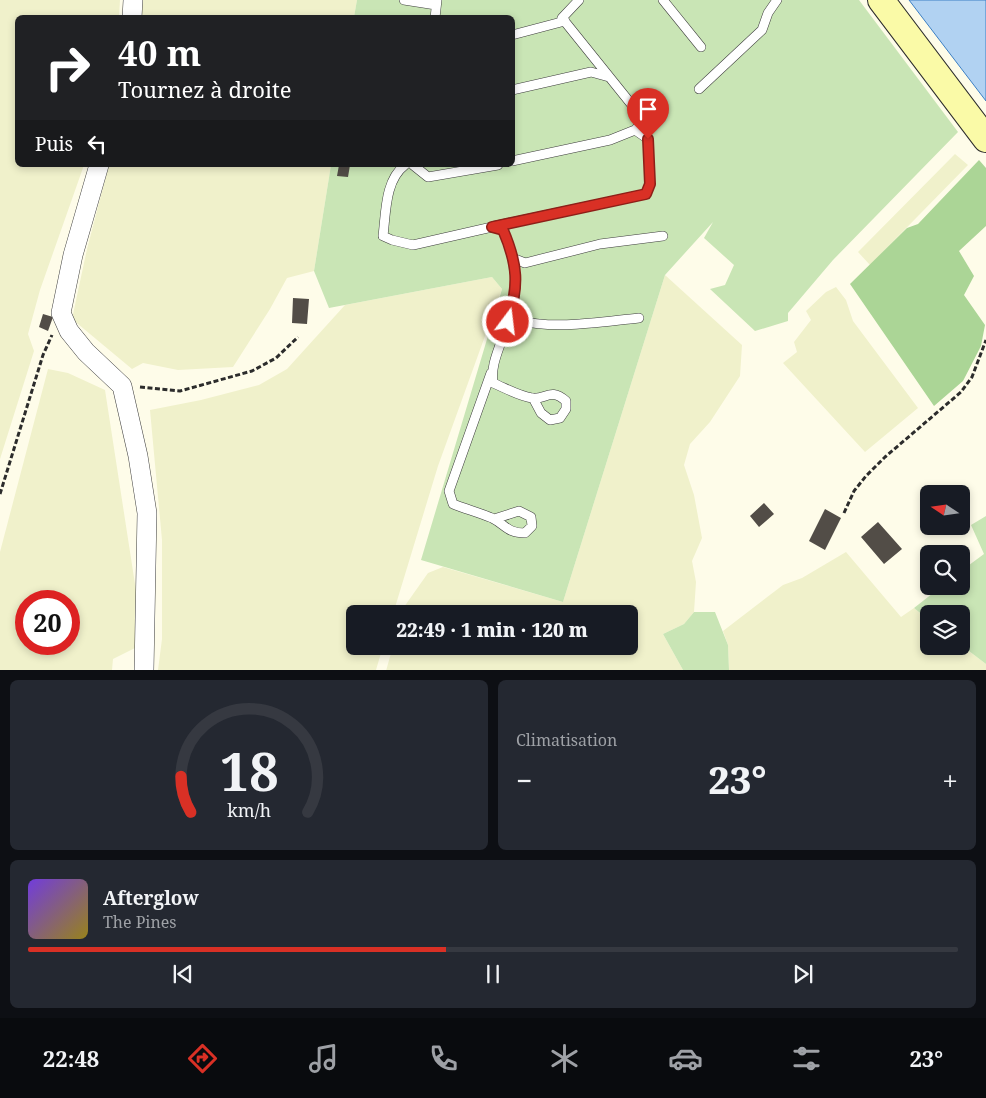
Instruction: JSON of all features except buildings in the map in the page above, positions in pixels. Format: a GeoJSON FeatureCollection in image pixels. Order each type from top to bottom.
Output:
{"type":"FeatureCollection","features":[{"type":"Feature","properties":{"kind":"main road"},"geometry":{"type":"LineString","coordinates":[[881,0],[986,139]]}},
{"type":"Feature","properties":{"kind":"street"},"geometry":{"type":"LineString","coordinates":[[132,15],[134,0]]}},
{"type":"Feature","properties":{"kind":"street"},"geometry":{"type":"LineString","coordinates":[[98,167],[73,256],[61,313],[69,331],[86,352],[122,386],[138,456],[147,513],[144,670]]}},
{"type":"Feature","properties":{"kind":"lane"},"geometry":{"type":"LineString","coordinates":[[404,0],[437,3]]}},
{"type":"Feature","properties":{"kind":"lane"},"geometry":{"type":"LineString","coordinates":[[515,160],[601,142],[635,130],[644,120],[562,18],[579,0]]}},
{"type":"Feature","properties":{"kind":"lane"},"geometry":{"type":"LineString","coordinates":[[663,0],[701,47]]}},
{"type":"Feature","properties":{"kind":"lane"},"geometry":{"type":"LineString","coordinates":[[698,89],[762,30],[768,13],[776,0]]}},
{"type":"Feature","properties":{"kind":"lane"},"geometry":{"type":"LineString","coordinates":[[515,34],[565,21]]}},
{"type":"Feature","properties":{"kind":"lane"},"geometry":{"type":"LineString","coordinates":[[515,89],[591,72],[609,76]]}},
{"type":"Feature","properties":{"kind":"lane"},"geometry":{"type":"LineString","coordinates":[[401,167],[396,171],[390,187],[383,236],[414,245],[646,194],[650,184],[648,139],[635,130]]}},
{"type":"Feature","properties":{"kind":"lane"},"geometry":{"type":"LineString","coordinates":[[416,167],[428,177],[486,167]]}},
{"type":"Feature","properties":{"kind":"lane"},"geometry":{"type":"LineString","coordinates":[[492,227],[503,230],[515,259],[517,280],[512,309],[449,491],[453,504],[494,519]]}},
{"type":"Feature","properties":{"kind":"lane"},"geometry":{"type":"LineString","coordinates":[[515,259],[525,263],[600,244],[664,236]]}},
{"type":"Feature","properties":{"kind":"lane"},"geometry":{"type":"LineString","coordinates":[[512,309],[516,320],[533,324],[570,325],[639,318]]}},
{"type":"Feature","properties":{"kind":"lane"},"geometry":{"type":"LineString","coordinates":[[492,371],[494,383],[533,398]]}},
{"type":"Feature","properties":{"kind":"path"},"geometry":{"type":"LineString","coordinates":[[0,494],[43,355],[63,317]]}},
{"type":"Feature","properties":{"kind":"path"},"geometry":{"type":"LineString","coordinates":[[122,386],[180,391],[220,381],[252,372],[276,358],[298,337]]}},
{"type":"Feature","properties":{"kind":"path"},"geometry":{"type":"LineString","coordinates":[[844,513],[854,491],[885,456],[961,392],[972,377],[986,340]]}},
{"type":"Feature","properties":{"kind":"green space"},"geometry":{"type":"Polygon","coordinates":[[[0,0],[120,0],[119,15],[15,15],[15,167],[83,167],[40,290],[28,334],[34,351],[0,459],[0,0]]]}},
{"type":"Feature","properties":{"kind":"green space"},"geometry":{"type":"Polygon","coordinates":[[[142,0],[357,0],[354,15],[140,15],[142,0]]]}},
{"type":"Feature","properties":{"kind":"green space"},"geometry":{"type":"Polygon","coordinates":[[[357,0],[859,0],[958,132],[833,260],[788,313],[788,321],[755,331],[710,289],[725,285],[734,265],[704,238],[713,222],[665,275],[563,602],[421,560],[502,289],[492,277],[329,308],[314,271],[331,167],[515,167],[515,15],[354,15],[357,0]]]}},
{"type":"Feature","properties":{"kind":"green space"},"geometry":{"type":"Polygon","coordinates":[[[955,154],[968,165],[870,265],[858,252],[955,154]]]}},
{"type":"Feature","properties":{"kind":"green space"},"geometry":{"type":"Polygon","coordinates":[[[979,160],[986,168],[986,226],[959,251],[974,276],[964,295],[985,325],[981,346],[963,381],[934,406],[850,284],[907,228],[918,224],[979,160]]]}},
{"type":"Feature","properties":{"kind":"green space"},"geometry":{"type":"Polygon","coordinates":[[[108,167],[331,167],[314,271],[287,278],[270,309],[233,367],[178,370],[143,363],[132,369],[72,319],[87,249],[108,167]]]}},
{"type":"Feature","properties":{"kind":"green space"},"geometry":{"type":"Polygon","coordinates":[[[665,275],[742,345],[740,376],[710,422],[690,444],[684,465],[694,495],[702,538],[692,561],[696,582],[694,612],[684,624],[663,634],[683,670],[386,670],[390,655],[638,655],[638,605],[405,605],[428,573],[443,567],[563,602],[665,275]]]}},
{"type":"Feature","properties":{"kind":"green space"},"geometry":{"type":"Polygon","coordinates":[[[492,277],[502,289],[438,466],[396,605],[346,605],[346,655],[380,655],[376,670],[158,670],[162,639],[162,540],[150,410],[201,400],[259,385],[287,369],[345,305],[492,277]]]}},
{"type":"Feature","properties":{"kind":"green space"},"geometry":{"type":"Polygon","coordinates":[[[836,287],[846,300],[853,321],[918,408],[865,452],[783,363],[797,352],[794,342],[811,320],[806,311],[826,292],[836,287]]]}},
{"type":"Feature","properties":{"kind":"green space"},"geometry":{"type":"Polygon","coordinates":[[[48,369],[68,373],[105,390],[137,597],[135,648],[113,659],[112,670],[0,670],[0,552],[48,369]]]}},
{"type":"Feature","properties":{"kind":"green space"},"geometry":{"type":"Polygon","coordinates":[[[986,516],[986,664],[970,652],[970,605],[920,605],[920,613],[914,608],[931,595],[970,595],[970,564],[984,554],[971,525],[986,516]]]}},
{"type":"Feature","properties":{"kind":"green space"},"geometry":{"type":"Polygon","coordinates":[[[846,552],[901,617],[914,608],[920,613],[920,655],[970,655],[970,652],[986,664],[986,670],[729,670],[728,645],[723,631],[783,585],[802,578],[846,552]]]}},
{"type":"Feature","properties":{"kind":"green space"},"geometry":{"type":"Polygon","coordinates":[[[694,612],[715,612],[728,645],[729,670],[683,670],[663,634],[684,624],[694,612]]]}},
{"type":"Feature","properties":{"kind":"water"},"geometry":{"type":"Polygon","coordinates":[[[909,0],[986,0],[986,101],[909,0]]]}},
{"type":"Feature","properties":{"kind":"route"},"geometry":{"type":"LineString","coordinates":[[508,322],[517,280],[515,259],[503,230],[492,227],[646,194],[650,184],[648,139]]}}]}
